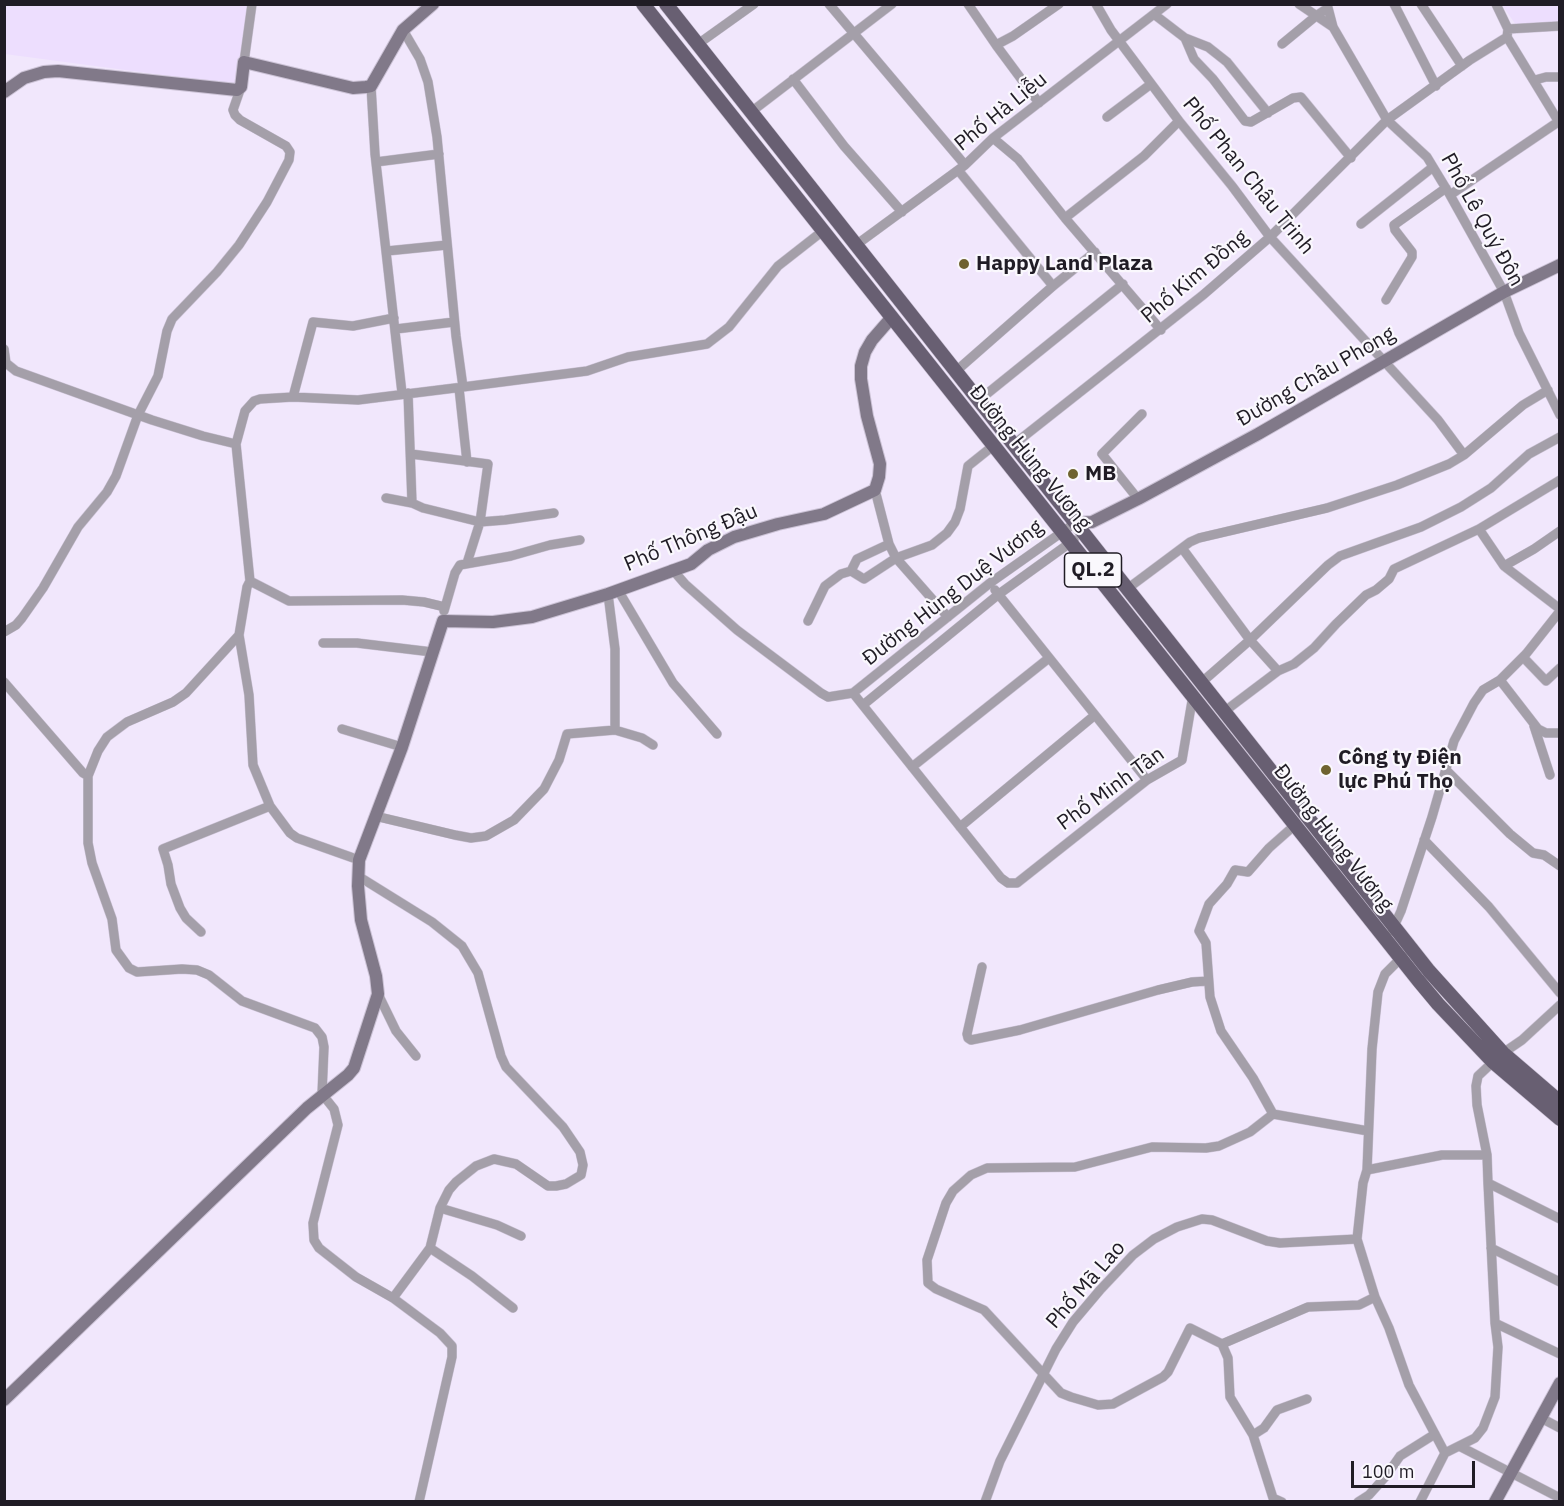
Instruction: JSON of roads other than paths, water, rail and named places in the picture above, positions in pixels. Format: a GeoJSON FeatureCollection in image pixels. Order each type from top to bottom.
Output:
{"type":"FeatureCollection","features":[{"type":"Feature","properties":{"kind":"main road","name":"Đường Hùng Vương"},"geometry":{"type":"LineString","coordinates":[[643,4],[1438,1004],[1498,1057],[1560,1119]]}},
{"type":"Feature","properties":{"kind":"main road","name":"Đường Hùng Vương"},"geometry":{"type":"LineString","coordinates":[[666,4],[1013,446],[1084,526],[1127,589],[1498,1057],[1560,1102]]}},
{"type":"Feature","properties":{"kind":"main road"},"geometry":{"type":"LineString","coordinates":[[789,187],[803,177]]}},
{"type":"Feature","properties":{"kind":"street"},"geometry":{"type":"LineString","coordinates":[[4,632],[22,618],[43,588],[78,527],[107,492],[116,476],[138,415],[160,371],[172,319],[218,272],[239,245],[267,202],[289,160],[290,152],[286,146],[240,120],[233,110],[241,87],[252,4]]}},
{"type":"Feature","properties":{"kind":"street"},"geometry":{"type":"LineString","coordinates":[[412,503],[411,454],[376,162],[371,86],[403,30],[433,4]]}},
{"type":"Feature","properties":{"kind":"street"},"geometry":{"type":"LineString","coordinates":[[698,44],[754,4]]}},
{"type":"Feature","properties":{"kind":"street"},"geometry":{"type":"LineString","coordinates":[[829,4],[961,167],[1053,286]]}},
{"type":"Feature","properties":{"kind":"street"},"geometry":{"type":"LineString","coordinates":[[751,112],[892,4]]}},
{"type":"Feature","properties":{"kind":"street"},"geometry":{"type":"LineString","coordinates":[[996,45],[1059,4]]}},
{"type":"Feature","properties":{"kind":"street","name":"Phố Phan Châu Trinh"},"geometry":{"type":"LineString","coordinates":[[1096,4],[1151,84],[1270,237],[1438,420],[1464,455]]}},
{"type":"Feature","properties":{"kind":"street","name":"Phố Hà Liễu"},"geometry":{"type":"LineString","coordinates":[[856,245],[961,167],[993,138],[1167,4]]}},
{"type":"Feature","properties":{"kind":"street","name":"Phố Lê Quý Đôn"},"geometry":{"type":"LineString","coordinates":[[1299,4],[1333,27]]}},
{"type":"Feature","properties":{"kind":"street"},"geometry":{"type":"LineString","coordinates":[[1394,4],[1436,86]]}},
{"type":"Feature","properties":{"kind":"street"},"geometry":{"type":"LineString","coordinates":[[1421,4],[1462,66]]}},
{"type":"Feature","properties":{"kind":"street"},"geometry":{"type":"LineString","coordinates":[[1386,300],[1412,257],[1412,252],[1395,230],[1394,225],[1559,123],[1508,33],[1496,4]]}},
{"type":"Feature","properties":{"kind":"street"},"geometry":{"type":"LineString","coordinates":[[970,5],[1039,103]]}},
{"type":"Feature","properties":{"kind":"street"},"geometry":{"type":"LineString","coordinates":[[1282,44],[1328,6]]}},
{"type":"Feature","properties":{"kind":"street","name":"Phố Lê Quý Đôn"},"geometry":{"type":"LineString","coordinates":[[1328,6],[1333,27],[1387,120],[1427,157],[1448,191],[1504,292],[1520,333],[1560,415]]}},
{"type":"Feature","properties":{"kind":"street"},"geometry":{"type":"LineString","coordinates":[[1155,15],[1185,38],[1208,47],[1227,62],[1268,112]]}},
{"type":"Feature","properties":{"kind":"street"},"geometry":{"type":"LineString","coordinates":[[1508,33],[1560,26]]}},
{"type":"Feature","properties":{"kind":"street"},"geometry":{"type":"LineString","coordinates":[[403,30],[426,72],[439,154],[467,462]]}},
{"type":"Feature","properties":{"kind":"street","name":"Phố Kim Đồng"},"geometry":{"type":"LineString","coordinates":[[1013,446],[1161,330],[1270,237],[1387,120],[1508,33]]}},
{"type":"Feature","properties":{"kind":"street"},"geometry":{"type":"LineString","coordinates":[[1185,38],[1194,59],[1213,79],[1245,121],[1251,122],[1293,98],[1300,98],[1351,158]]}},
{"type":"Feature","properties":{"kind":"street"},"geometry":{"type":"LineString","coordinates":[[244,62],[353,88],[371,86]]}},
{"type":"Feature","properties":{"kind":"street"},"geometry":{"type":"LineString","coordinates":[[4,92],[24,78],[44,72],[58,71],[235,90],[241,87]]}},
{"type":"Feature","properties":{"kind":"street"},"geometry":{"type":"LineString","coordinates":[[1535,80],[1560,77]]}},
{"type":"Feature","properties":{"kind":"street"},"geometry":{"type":"LineString","coordinates":[[793,80],[844,146],[902,212]]}},
{"type":"Feature","properties":{"kind":"street"},"geometry":{"type":"LineString","coordinates":[[1107,117],[1151,84]]}},
{"type":"Feature","properties":{"kind":"street"},"geometry":{"type":"LineString","coordinates":[[1065,218],[1144,156],[1179,121]]}},
{"type":"Feature","properties":{"kind":"street"},"geometry":{"type":"LineString","coordinates":[[993,138],[1018,159],[1161,330]]}},
{"type":"Feature","properties":{"kind":"street"},"geometry":{"type":"LineString","coordinates":[[376,162],[439,154]]}},
{"type":"Feature","properties":{"kind":"street"},"geometry":{"type":"LineString","coordinates":[[1361,224],[1433,167]]}},
{"type":"Feature","properties":{"kind":"street"},"geometry":{"type":"LineString","coordinates":[[359,860],[297,838],[284,828],[270,806],[253,765],[249,695],[239,636],[250,581],[236,444],[245,411],[254,401],[268,398],[342,400],[461,387],[587,371],[628,357],[707,344],[729,327],[778,266],[824,230]]}},
{"type":"Feature","properties":{"kind":"street"},"geometry":{"type":"LineString","coordinates":[[387,251],[447,245]]}},
{"type":"Feature","properties":{"kind":"street"},"geometry":{"type":"LineString","coordinates":[[955,372],[1095,252]]}},
{"type":"Feature","properties":{"kind":"street","name":"Đường Châu Phong"},"geometry":{"type":"LineString","coordinates":[[1084,526],[1258,434],[1504,292],[1560,266]]}},
{"type":"Feature","properties":{"kind":"street"},"geometry":{"type":"LineString","coordinates":[[978,401],[1123,284]]}},
{"type":"Feature","properties":{"kind":"street"},"geometry":{"type":"LineString","coordinates":[[892,317],[872,340],[861,366],[866,406],[880,464],[875,490],[889,544],[896,558],[948,617]]}},
{"type":"Feature","properties":{"kind":"street"},"geometry":{"type":"LineString","coordinates":[[293,397],[313,322],[353,326],[394,318]]}},
{"type":"Feature","properties":{"kind":"street"},"geometry":{"type":"LineString","coordinates":[[396,329],[454,322]]}},
{"type":"Feature","properties":{"kind":"street"},"geometry":{"type":"LineString","coordinates":[[4,349],[6,363],[12,369],[81,396],[202,436],[236,444]]}},
{"type":"Feature","properties":{"kind":"street"},"geometry":{"type":"LineString","coordinates":[[1127,589],[1199,538],[1327,508],[1397,485],[1449,464],[1464,455],[1523,405],[1548,390]]}},
{"type":"Feature","properties":{"kind":"street"},"geometry":{"type":"LineString","coordinates":[[1138,499],[1102,454],[1142,414]]}},
{"type":"Feature","properties":{"kind":"street"},"geometry":{"type":"LineString","coordinates":[[1202,682],[1340,556],[1421,527],[1461,507],[1491,488],[1529,454],[1560,437]]}},
{"type":"Feature","properties":{"kind":"street"},"geometry":{"type":"LineString","coordinates":[[851,571],[864,579],[896,558],[932,545],[952,528],[960,509],[968,466],[993,446]]}},
{"type":"Feature","properties":{"kind":"street"},"geometry":{"type":"LineString","coordinates":[[411,454],[488,464],[480,522],[467,563]]}},
{"type":"Feature","properties":{"kind":"street"},"geometry":{"type":"LineString","coordinates":[[1225,711],[1278,671],[1294,664],[1314,648],[1366,596],[1376,591],[1389,579],[1394,569],[1479,529],[1560,480]]}},
{"type":"Feature","properties":{"kind":"street","name":"Phố Thông Đậu"},"geometry":{"type":"LineString","coordinates":[[442,621],[472,623],[521,620],[613,592],[691,564],[708,550],[748,531],[832,511],[875,490]]}},
{"type":"Feature","properties":{"kind":"street"},"geometry":{"type":"LineString","coordinates":[[386,498],[480,522],[554,513]]}},
{"type":"Feature","properties":{"kind":"street","name":"Đường Hùng Duệ Vương"},"geometry":{"type":"LineString","coordinates":[[853,693],[990,583],[1062,531],[1084,526]]}},
{"type":"Feature","properties":{"kind":"street","name":"Đường Hùng Duệ Vương"},"geometry":{"type":"LineString","coordinates":[[863,705],[999,594],[1071,543],[1084,526]]}},
{"type":"Feature","properties":{"kind":"street"},"geometry":{"type":"LineString","coordinates":[[1386,938],[1395,927],[1454,741],[1474,703],[1483,690],[1500,680],[1523,657],[1560,610],[1504,567],[1479,529]]}},
{"type":"Feature","properties":{"kind":"street"},"geometry":{"type":"LineString","coordinates":[[1504,567],[1560,531]]}},
{"type":"Feature","properties":{"kind":"street"},"geometry":{"type":"LineString","coordinates":[[416,1056],[396,1031],[378,994],[376,976],[361,920],[359,860],[402,747],[457,568],[467,563],[512,556],[550,545],[580,540]]}},
{"type":"Feature","properties":{"kind":"street"},"geometry":{"type":"LineString","coordinates":[[808,621],[825,586],[841,574],[851,571],[857,560],[889,544]]}},
{"type":"Feature","properties":{"kind":"street"},"geometry":{"type":"LineString","coordinates":[[1182,548],[1250,640],[1278,671]]}},
{"type":"Feature","properties":{"kind":"street"},"geometry":{"type":"LineString","coordinates":[[672,569],[685,584],[737,630],[821,693],[828,697],[853,693],[960,827],[1095,716]]}},
{"type":"Feature","properties":{"kind":"street"},"geometry":{"type":"LineString","coordinates":[[250,581],[289,600],[402,600],[445,607]]}},
{"type":"Feature","properties":{"kind":"street"},"geometry":{"type":"LineString","coordinates":[[990,583],[1147,780]]}},
{"type":"Feature","properties":{"kind":"street"},"geometry":{"type":"LineString","coordinates":[[613,592],[615,730]]}},
{"type":"Feature","properties":{"kind":"street"},"geometry":{"type":"LineString","coordinates":[[613,592],[673,683],[717,734]]}},
{"type":"Feature","properties":{"kind":"street"},"geometry":{"type":"LineString","coordinates":[[239,636],[186,693],[173,702],[127,722],[107,737],[98,751],[88,776],[88,843],[92,862],[112,920],[116,950],[129,968],[137,972],[197,970],[209,975],[242,1000],[315,1028],[323,1042],[322,1094],[334,1109],[338,1125],[313,1223],[314,1240],[319,1248],[356,1276],[441,1333],[450,1343],[452,1350],[419,1502]]}},
{"type":"Feature","properties":{"kind":"street"},"geometry":{"type":"LineString","coordinates":[[323,643],[357,643],[432,652]]}},
{"type":"Feature","properties":{"kind":"street"},"geometry":{"type":"LineString","coordinates":[[1523,657],[1546,681],[1560,668]]}},
{"type":"Feature","properties":{"kind":"street"},"geometry":{"type":"LineString","coordinates":[[912,767],[1049,658]]}},
{"type":"Feature","properties":{"kind":"street"},"geometry":{"type":"LineString","coordinates":[[1500,680],[1533,724],[1546,733],[1560,734]]}},
{"type":"Feature","properties":{"kind":"street"},"geometry":{"type":"LineString","coordinates":[[4,682],[88,776]]}},
{"type":"Feature","properties":{"kind":"street","name":"Phố Minh Tân"},"geometry":{"type":"LineString","coordinates":[[960,827],[1000,878],[1008,883],[1017,883],[1147,780],[1182,760],[1193,695]]}},
{"type":"Feature","properties":{"kind":"street"},"geometry":{"type":"LineString","coordinates":[[1533,724],[1550,775]]}},
{"type":"Feature","properties":{"kind":"street"},"geometry":{"type":"LineString","coordinates":[[342,729],[402,747]]}},
{"type":"Feature","properties":{"kind":"street"},"geometry":{"type":"LineString","coordinates":[[375,816],[471,838],[486,836],[514,820],[544,789],[559,760],[567,734],[615,730],[642,738],[653,745]]}},
{"type":"Feature","properties":{"kind":"street"},"geometry":{"type":"LineString","coordinates":[[1446,770],[1510,834],[1533,853],[1544,855],[1560,866]]}},
{"type":"Feature","properties":{"kind":"street"},"geometry":{"type":"LineString","coordinates":[[201,932],[186,918],[176,899],[163,848],[270,806]]}},
{"type":"Feature","properties":{"kind":"street"},"geometry":{"type":"LineString","coordinates":[[1274,1114],[1221,1031],[1210,997],[1206,943],[1199,931],[1209,904],[1227,884],[1235,870],[1248,872],[1269,848],[1295,825]]}},
{"type":"Feature","properties":{"kind":"street"},"geometry":{"type":"LineString","coordinates":[[1424,840],[1489,907],[1560,993]]}},
{"type":"Feature","properties":{"kind":"street"},"geometry":{"type":"LineString","coordinates":[[358,876],[432,922],[462,946],[477,973],[506,1067],[563,1127],[580,1152],[583,1165],[581,1175],[566,1184],[548,1186],[516,1164],[495,1159],[482,1163],[456,1182],[441,1209],[430,1248],[393,1299]]}},
{"type":"Feature","properties":{"kind":"street"},"geometry":{"type":"LineString","coordinates":[[1412,948],[1383,976],[1378,992],[1374,1027],[1367,1170],[1363,1183],[1357,1239],[1375,1297],[1389,1328],[1409,1385],[1445,1453]]}},
{"type":"Feature","properties":{"kind":"street"},"geometry":{"type":"LineString","coordinates":[[982,967],[967,1034],[971,1040],[1020,1030],[1158,990],[1192,982],[1208,981]]}},
{"type":"Feature","properties":{"kind":"street"},"geometry":{"type":"LineString","coordinates":[[4,1400],[322,1094],[348,1075],[358,1061],[378,994]]}},
{"type":"Feature","properties":{"kind":"street"},"geometry":{"type":"LineString","coordinates":[[1420,1502],[1445,1453],[1475,1438],[1483,1428],[1495,1397],[1498,1347],[1486,1155],[1477,1105],[1478,1076],[1560,1005]]}},
{"type":"Feature","properties":{"kind":"street"},"geometry":{"type":"LineString","coordinates":[[1282,1502],[1273,1498],[1269,1490],[1253,1435],[1230,1397],[1228,1358],[1222,1344],[1190,1328],[1168,1372],[1113,1404],[1098,1404],[1061,1393],[1044,1372],[984,1310],[936,1289],[928,1283],[927,1260],[946,1203],[958,1185],[971,1175],[987,1168],[1075,1167],[1152,1147],[1220,1146],[1250,1132],[1274,1114],[1368,1131]]}},
{"type":"Feature","properties":{"kind":"street"},"geometry":{"type":"LineString","coordinates":[[1367,1170],[1442,1155],[1486,1155]]}},
{"type":"Feature","properties":{"kind":"street"},"geometry":{"type":"LineString","coordinates":[[1488,1183],[1560,1219]]}},
{"type":"Feature","properties":{"kind":"street"},"geometry":{"type":"LineString","coordinates":[[441,1209],[497,1225],[522,1236]]}},
{"type":"Feature","properties":{"kind":"street","name":"Phố Mã Lao"},"geometry":{"type":"LineString","coordinates":[[985,1502],[1000,1461],[1044,1372],[1073,1322],[1133,1255],[1154,1239],[1194,1221],[1212,1220],[1267,1241],[1280,1243],[1357,1239]]}},
{"type":"Feature","properties":{"kind":"street"},"geometry":{"type":"LineString","coordinates":[[430,1248],[472,1276],[513,1308]]}},
{"type":"Feature","properties":{"kind":"street"},"geometry":{"type":"LineString","coordinates":[[1491,1248],[1560,1282]]}},
{"type":"Feature","properties":{"kind":"street"},"geometry":{"type":"LineString","coordinates":[[1222,1344],[1308,1307],[1359,1305],[1375,1297]]}},
{"type":"Feature","properties":{"kind":"street"},"geometry":{"type":"LineString","coordinates":[[1495,1323],[1560,1354]]}},
{"type":"Feature","properties":{"kind":"street"},"geometry":{"type":"LineString","coordinates":[[1495,1502],[1560,1383]]}},
{"type":"Feature","properties":{"kind":"street"},"geometry":{"type":"LineString","coordinates":[[1253,1435],[1264,1428],[1277,1410],[1307,1400]]}},
{"type":"Feature","properties":{"kind":"street"},"geometry":{"type":"LineString","coordinates":[[1540,1418],[1560,1428]]}},
{"type":"Feature","properties":{"kind":"street"},"geometry":{"type":"LineString","coordinates":[[1358,1502],[1369,1495],[1400,1456],[1434,1434]]}},
{"type":"Feature","properties":{"kind":"street"},"geometry":{"type":"LineString","coordinates":[[1461,1446],[1560,1498]]}},
{"type":"Feature","properties":{"kind":"place","name":"Happy Land Plaza"},"geometry":{"type":"Point","coordinates":[964,264]}},
{"type":"Feature","properties":{"kind":"place","name":"MB"},"geometry":{"type":"Point","coordinates":[1073,474]}},
{"type":"Feature","properties":{"kind":"place","name":"Công ty Điện lực Phú Thọ"},"geometry":{"type":"Point","coordinates":[1326,770]}}]}
